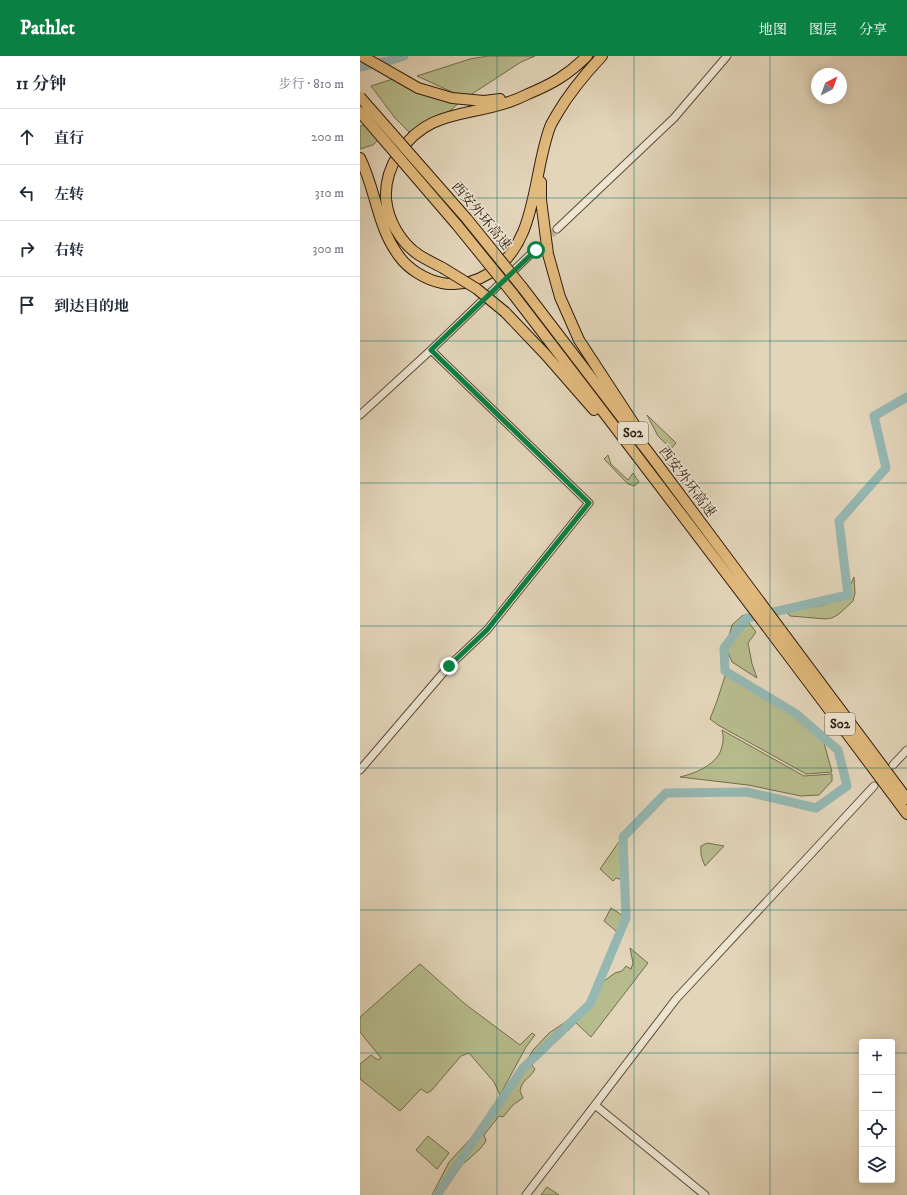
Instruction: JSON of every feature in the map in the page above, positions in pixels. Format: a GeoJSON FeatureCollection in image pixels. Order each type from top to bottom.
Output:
{"type":"FeatureCollection","features":[{"type":"Feature","properties":{"kind":"highway"},"geometry":{"type":"LineString","coordinates":[[362,56],[418,88],[452,98],[484,100],[507,99],[542,88]]}},
{"type":"Feature","properties":{"kind":"highway"},"geometry":{"type":"LineString","coordinates":[[587,56],[578,65],[559,79],[542,88],[509,102],[453,115],[432,122],[417,133],[406,143],[389,173],[386,190],[387,208],[392,222],[403,242],[418,254],[477,289],[505,312],[546,355],[689,515]]}},
{"type":"Feature","properties":{"kind":"highway"},"geometry":{"type":"LineString","coordinates":[[360,158],[388,238],[399,257],[411,269],[442,284],[460,284],[480,278],[500,266],[511,254],[521,237],[527,221],[550,126],[565,101],[602,56]]}},
{"type":"Feature","properties":{"kind":"highway","name":"西安外环高速"},"geometry":{"type":"LineString","coordinates":[[360,96],[467,219],[522,287],[739,582],[907,798]]}},
{"type":"Feature","properties":{"kind":"highway","name":"西安外环高速"},"geometry":{"type":"LineString","coordinates":[[360,112],[457,225],[689,515]]}},
{"type":"Feature","properties":{"kind":"highway"},"geometry":{"type":"LineString","coordinates":[[544,148],[541,200],[548,254],[560,296],[579,340],[689,515]]}},
{"type":"Feature","properties":{"kind":"highway","name":"西安外环高速"},"geometry":{"type":"LineString","coordinates":[[777,632],[907,814]]}},
{"type":"Feature","properties":{"kind":"street"},"geometry":{"type":"LineString","coordinates":[[557,229],[674,118],[727,56]]}},
{"type":"Feature","properties":{"kind":"street"},"geometry":{"type":"LineString","coordinates":[[360,415],[536,250]]}},
{"type":"Feature","properties":{"kind":"street"},"geometry":{"type":"LineString","coordinates":[[360,770],[449,666],[487,630],[589,503],[431,350]]}},
{"type":"Feature","properties":{"kind":"street"},"geometry":{"type":"LineString","coordinates":[[893,765],[907,750]]}},
{"type":"Feature","properties":{"kind":"street"},"geometry":{"type":"LineString","coordinates":[[526,1195],[676,999],[874,786]]}},
{"type":"Feature","properties":{"kind":"street"},"geometry":{"type":"LineString","coordinates":[[595,1105],[705,1195]]}},
{"type":"Feature","properties":{"kind":"green space"},"geometry":{"type":"Polygon","coordinates":[[[488,56],[535,56],[521,62],[461,101],[433,126],[415,138],[395,118],[371,86],[399,77],[450,99],[454,93],[417,76],[470,59],[488,56]]]}},
{"type":"Feature","properties":{"kind":"green space"},"geometry":{"type":"Polygon","coordinates":[[[365,125],[378,140],[373,145],[360,149],[360,126],[365,125]]]}},
{"type":"Feature","properties":{"kind":"green space"},"geometry":{"type":"Polygon","coordinates":[[[647,415],[676,443],[671,449],[658,436],[647,415]]]}},
{"type":"Feature","properties":{"kind":"green space"},"geometry":{"type":"Polygon","coordinates":[[[608,455],[611,464],[628,480],[633,473],[639,482],[634,486],[628,484],[604,459],[608,455]]]}},
{"type":"Feature","properties":{"kind":"green space"},"geometry":{"type":"Polygon","coordinates":[[[854,577],[855,593],[853,601],[839,614],[832,618],[826,619],[790,616],[782,607],[808,607],[833,602],[847,591],[854,577]]]}},
{"type":"Feature","properties":{"kind":"green space"},"geometry":{"type":"Polygon","coordinates":[[[743,615],[756,632],[748,643],[752,664],[757,678],[732,662],[726,647],[732,625],[743,615]]]}},
{"type":"Feature","properties":{"kind":"green space"},"geometry":{"type":"Polygon","coordinates":[[[727,670],[753,691],[816,727],[824,743],[832,772],[806,774],[718,725],[710,719],[727,670]]]}},
{"type":"Feature","properties":{"kind":"green space"},"geometry":{"type":"Polygon","coordinates":[[[722,730],[804,776],[832,774],[832,781],[819,795],[801,796],[748,785],[680,777],[700,770],[712,763],[720,752],[723,744],[722,730]]]}},
{"type":"Feature","properties":{"kind":"green space"},"geometry":{"type":"Polygon","coordinates":[[[623,838],[623,880],[616,878],[613,881],[600,869],[623,838]]]}},
{"type":"Feature","properties":{"kind":"green space"},"geometry":{"type":"Polygon","coordinates":[[[707,843],[724,846],[705,866],[701,846],[707,843]]]}},
{"type":"Feature","properties":{"kind":"green space"},"geometry":{"type":"Polygon","coordinates":[[[611,908],[625,917],[621,935],[604,921],[611,908]]]}},
{"type":"Feature","properties":{"kind":"green space"},"geometry":{"type":"Polygon","coordinates":[[[630,948],[648,963],[591,1037],[576,1023],[569,1030],[543,1046],[533,1058],[532,1064],[535,1069],[521,1087],[520,1091],[523,1098],[513,1105],[503,1117],[499,1116],[484,1135],[486,1141],[480,1149],[462,1165],[438,1195],[432,1195],[449,1162],[499,1108],[533,1050],[549,1033],[588,1007],[604,981],[615,973],[622,971],[626,966],[631,969],[633,963],[630,948]]]}},
{"type":"Feature","properties":{"kind":"green space"},"geometry":{"type":"Polygon","coordinates":[[[420,964],[465,1004],[520,1045],[532,1033],[535,1035],[526,1047],[500,1095],[494,1082],[469,1053],[461,1056],[431,1091],[427,1093],[421,1089],[400,1111],[360,1079],[360,1064],[371,1055],[378,1060],[381,1058],[360,1032],[360,1017],[420,964]]]}},
{"type":"Feature","properties":{"kind":"green space"},"geometry":{"type":"Polygon","coordinates":[[[428,1136],[449,1153],[437,1169],[416,1150],[428,1136]]]}},
{"type":"Feature","properties":{"kind":"green space"},"geometry":{"type":"Polygon","coordinates":[[[547,1187],[559,1195],[541,1195],[547,1187]]]}},
{"type":"Feature","properties":{"kind":"waterway"},"geometry":{"type":"LineString","coordinates":[[360,67],[404,56]]}},
{"type":"Feature","properties":{"kind":"waterway"},"geometry":{"type":"LineString","coordinates":[[437,1195],[523,1068],[590,1004],[626,918],[623,837],[666,793],[747,792],[816,808],[847,786],[838,750],[795,713],[725,671],[724,648],[747,618],[848,595],[839,521],[886,468],[874,416],[907,397]]}},
{"type":"Feature","properties":{"kind":"tunnel"},"geometry":{"type":"LineString","coordinates":[[536,249],[557,229]]}},
{"type":"Feature","properties":{"kind":"route"},"geometry":{"type":"LineString","coordinates":[[449,666],[487,630],[589,503],[431,350],[536,250]]}}]}
